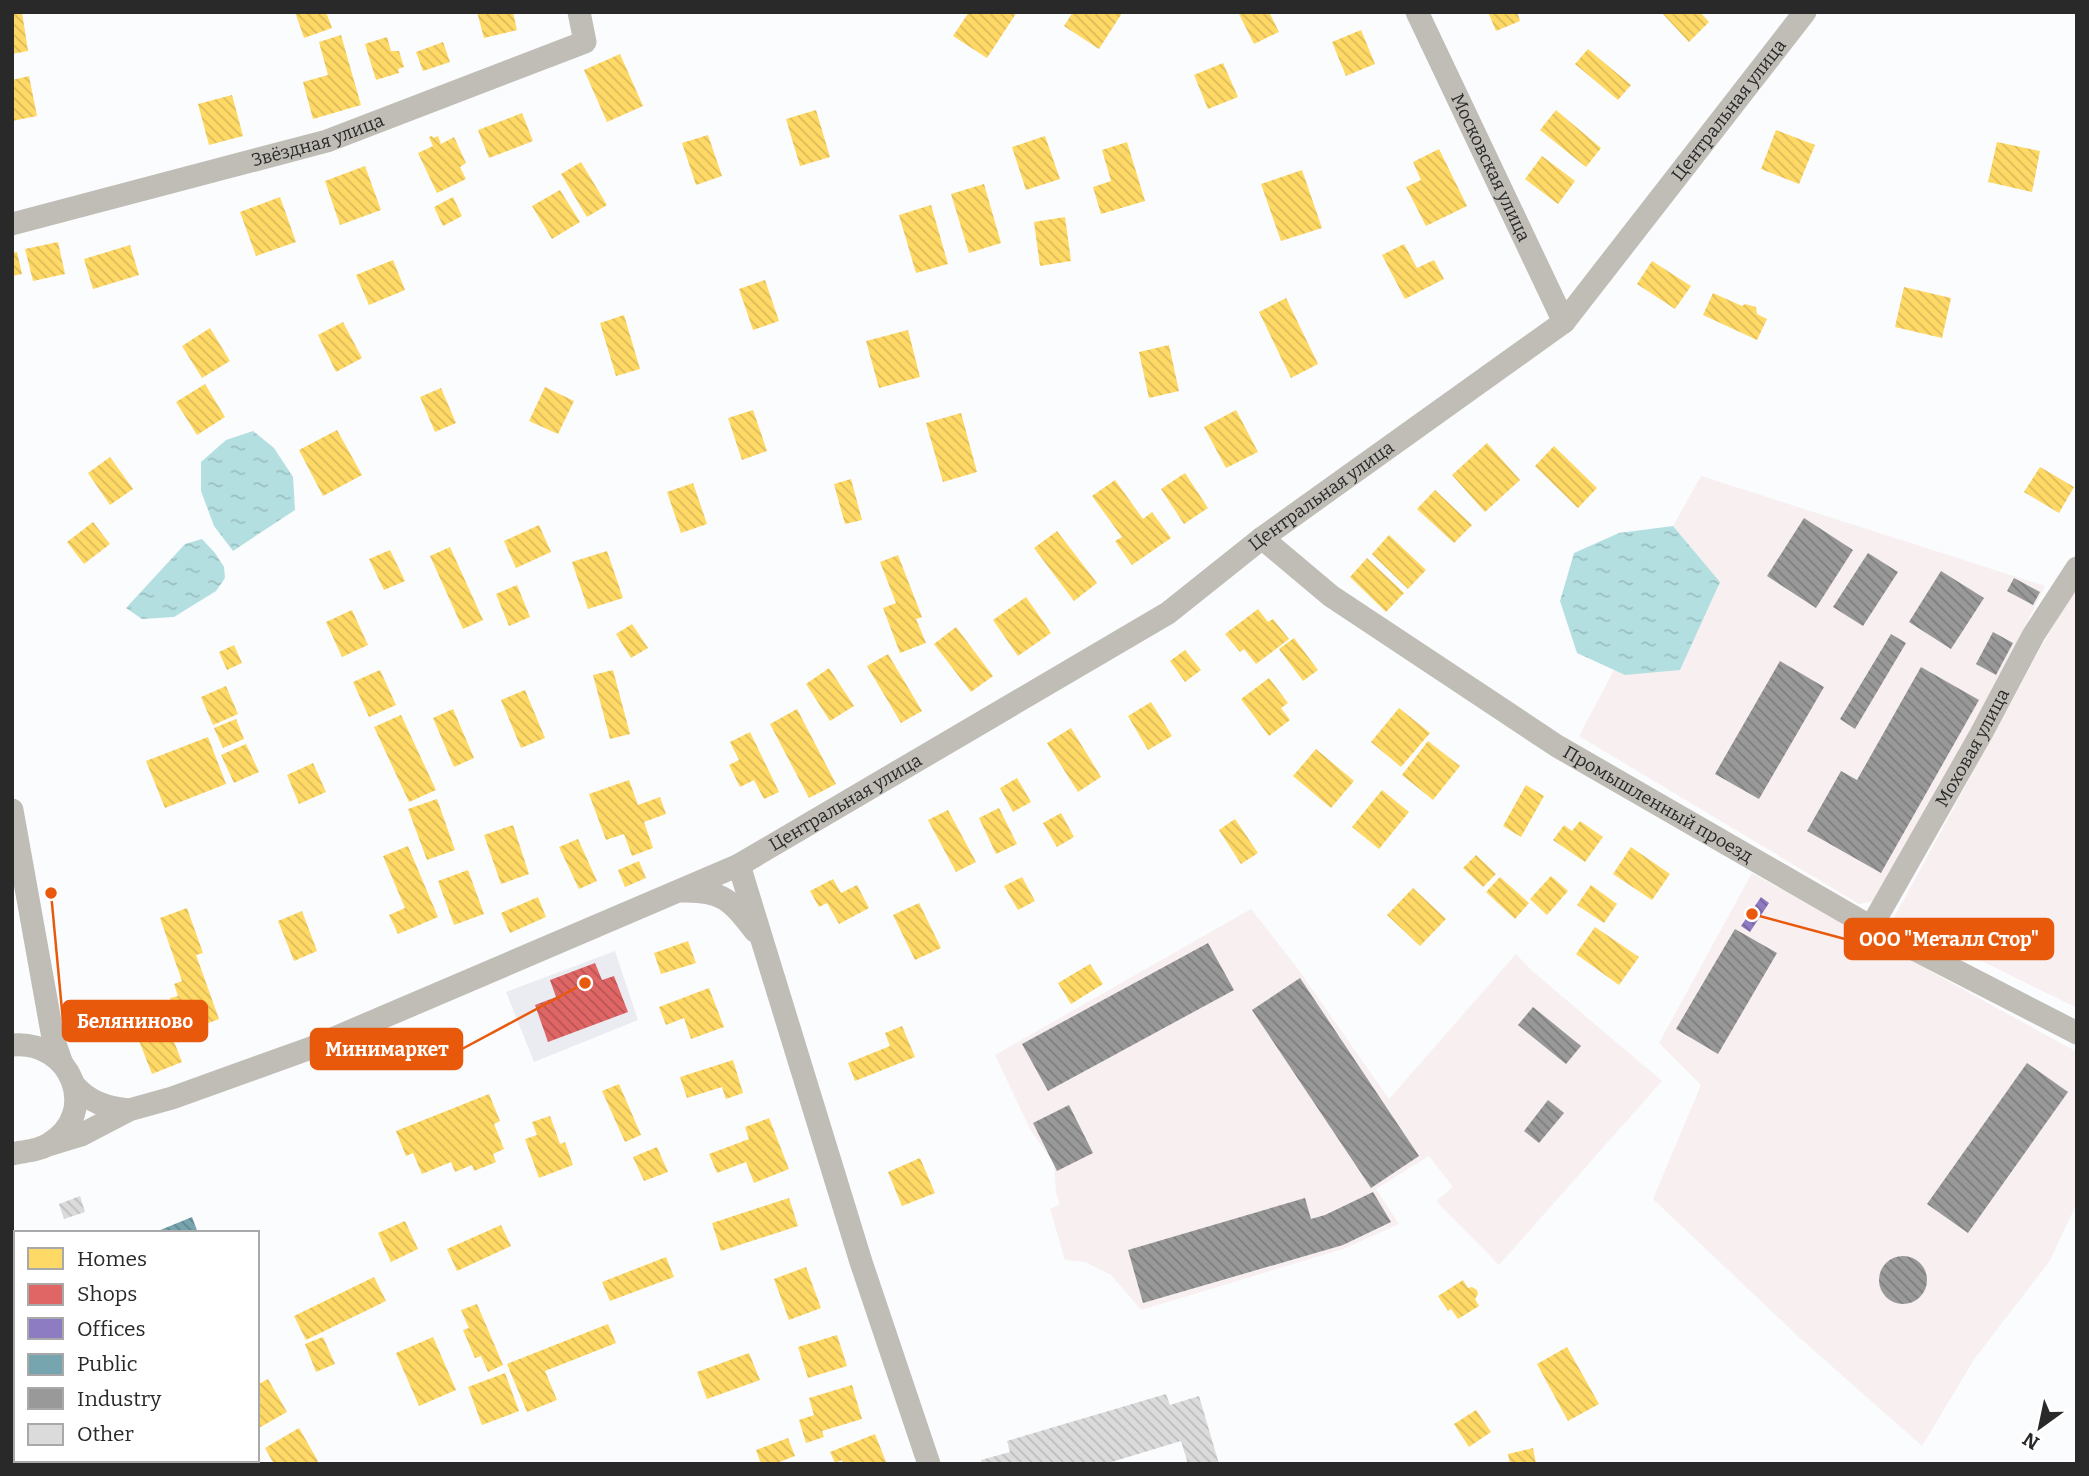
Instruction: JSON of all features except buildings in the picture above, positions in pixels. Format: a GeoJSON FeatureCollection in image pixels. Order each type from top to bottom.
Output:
{"type":"FeatureCollection","features":[{"type":"Feature","properties":{"kind":"street","name":"Звёздная улица"},"geometry":{"type":"LineString","coordinates":[[12,224],[327,141],[585,42],[579,12]]}},
{"type":"Feature","properties":{"kind":"street","name":"Московская улица"},"geometry":{"type":"LineString","coordinates":[[1416,12],[1564,323]]}},
{"type":"Feature","properties":{"kind":"street","name":"Центральная улица"},"geometry":{"type":"LineString","coordinates":[[15,1152],[35,1150],[81,1135],[128,1110],[172,1098],[311,1048],[738,865],[1168,613],[1262,538],[1564,323],[1805,12]]}},
{"type":"Feature","properties":{"kind":"street","name":"Промышленный проезд"},"geometry":{"type":"LineString","coordinates":[[1262,538],[1331,596],[1557,746],[1871,927],[2077,1033]]}},
{"type":"Feature","properties":{"kind":"street","name":"Моховая улица"},"geometry":{"type":"LineString","coordinates":[[1871,927],[2035,634],[2077,568]]}},
{"type":"Feature","properties":{"kind":"street"},"geometry":{"type":"LineString","coordinates":[[12,810],[53,1038],[61,1061]]}},
{"type":"Feature","properties":{"kind":"street"},"geometry":{"type":"LineString","coordinates":[[738,865],[861,1262],[929,1464]]}},
{"type":"Feature","properties":{"kind":"street"},"geometry":{"type":"LineString","coordinates":[[673,891],[706,891],[721,896],[739,910],[761,939]]}},
{"type":"Feature","properties":{"kind":"street"},"geometry":{"type":"LineString","coordinates":[[12,1045],[37,1046],[50,1052],[61,1061],[74,1085],[76,1100],[68,1126],[48,1145]]}},
{"type":"Feature","properties":{"kind":"street"},"geometry":{"type":"LineString","coordinates":[[74,1085],[82,1094],[96,1102],[110,1108],[128,1110]]}},
{"type":"Feature","properties":{"kind":"shaded area"},"geometry":{"type":"Polygon","coordinates":[[[1701,476],[2045,586],[1986,704],[1875,901],[1859,904],[1579,736],[1614,670],[1625,675],[1720,582],[1673,526],[1701,476]]]}},
{"type":"Feature","properties":{"kind":"shaded area"},"geometry":{"type":"Polygon","coordinates":[[[2077,585],[2077,1008],[1894,918],[2077,585]]]}},
{"type":"Feature","properties":{"kind":"shaded area"},"geometry":{"type":"Polygon","coordinates":[[[1752,873],[2077,1052],[2077,1203],[2049,1262],[1975,1358],[1922,1446],[1801,1339],[1653,1199],[1701,1085],[1659,1043],[1752,873]]]}},
{"type":"Feature","properties":{"kind":"shaded area"},"geometry":{"type":"Polygon","coordinates":[[[1251,909],[1298,969],[1389,1099],[1516,954],[1531,970],[1662,1081],[1499,1265],[1436,1201],[1453,1187],[1429,1156],[1376,1189],[1399,1224],[1346,1248],[1141,1310],[1111,1275],[1085,1262],[1065,1260],[1050,1209],[1060,1204],[1056,1193],[1054,1164],[1030,1129],[995,1055],[1251,909]]]}},
{"type":"Feature","properties":{"kind":"shaded area"},"geometry":{"type":"Polygon","coordinates":[[[615,951],[638,1020],[534,1062],[506,992],[615,951]]]}},
{"type":"Feature","properties":{"kind":"water"},"geometry":{"type":"Polygon","coordinates":[[[253,431],[274,448],[293,477],[295,510],[233,551],[214,526],[201,491],[201,462],[226,440],[253,431]]]}},
{"type":"Feature","properties":{"kind":"water"},"geometry":{"type":"Polygon","coordinates":[[[1673,526],[1720,582],[1680,670],[1625,675],[1577,653],[1560,601],[1574,553],[1619,533],[1673,526]]]}},
{"type":"Feature","properties":{"kind":"water"},"geometry":{"type":"Polygon","coordinates":[[[202,539],[224,567],[225,578],[216,591],[174,617],[142,619],[126,608],[185,544],[202,539]]]}},
{"type":"Feature","properties":{"kind":"place","name":"Беляниново"},"geometry":{"type":"Point","coordinates":[51,893]}},
{"type":"Feature","properties":{"kind":"place","name":"ООО \"Металл Стор\""},"geometry":{"type":"Point","coordinates":[1752,914]}},
{"type":"Feature","properties":{"kind":"place","name":"Минимаркет"},"geometry":{"type":"Point","coordinates":[585,983]}}]}
